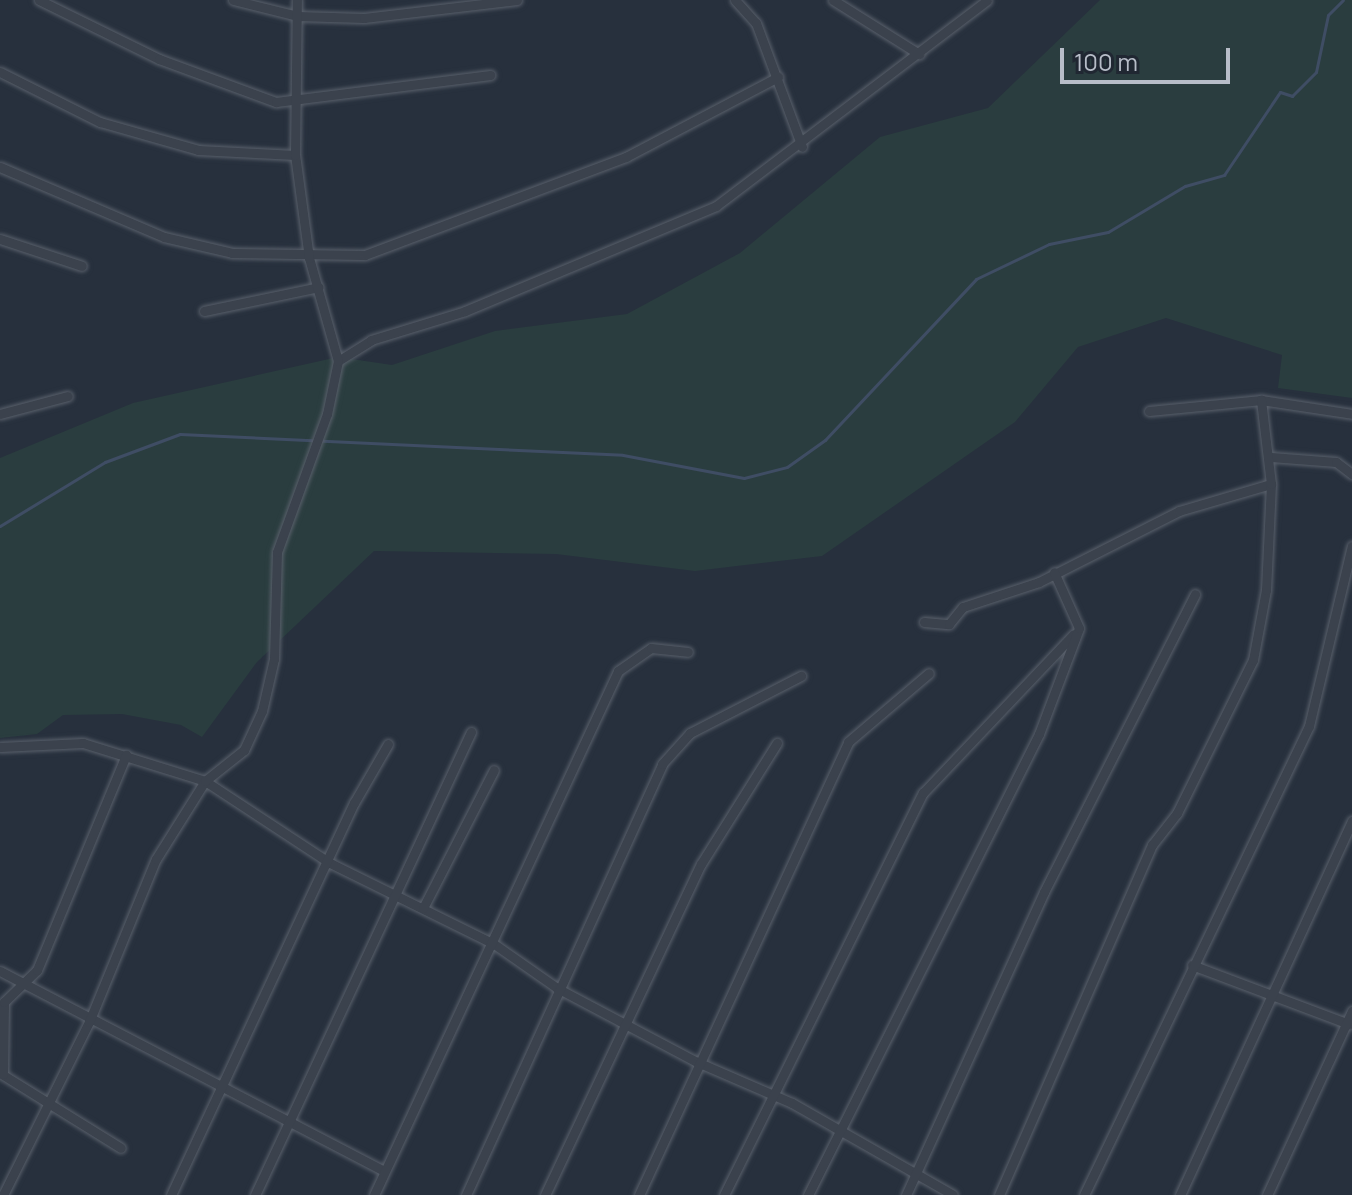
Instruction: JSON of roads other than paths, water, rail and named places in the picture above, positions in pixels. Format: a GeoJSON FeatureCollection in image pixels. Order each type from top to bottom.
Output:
{"type":"FeatureCollection","features":[{"type":"Feature","properties":{"kind":"street"},"geometry":{"type":"LineString","coordinates":[[39,0],[159,59],[295,104],[490,75]]}},
{"type":"Feature","properties":{"kind":"street"},"geometry":{"type":"LineString","coordinates":[[233,0],[297,16],[462,12],[517,0]]}},
{"type":"Feature","properties":{"kind":"street"},"geometry":{"type":"LineString","coordinates":[[3,1195],[89,1022],[156,859],[205,781],[244,750],[262,711],[274,659],[277,552],[338,361],[309,258],[295,155],[297,0]]}},
{"type":"Feature","properties":{"kind":"street"},"geometry":{"type":"LineString","coordinates":[[735,0],[756,23],[802,147]]}},
{"type":"Feature","properties":{"kind":"street"},"geometry":{"type":"LineString","coordinates":[[833,0],[919,54]]}},
{"type":"Feature","properties":{"kind":"street"},"geometry":{"type":"LineString","coordinates":[[338,361],[371,340],[465,311],[690,219],[802,147],[987,0]]}},
{"type":"Feature","properties":{"kind":"street"},"geometry":{"type":"LineString","coordinates":[[0,72],[100,122],[198,150],[295,155]]}},
{"type":"Feature","properties":{"kind":"street"},"geometry":{"type":"LineString","coordinates":[[0,167],[164,237],[232,253],[309,258],[365,255],[652,145],[737,92],[778,77]]}},
{"type":"Feature","properties":{"kind":"street"},"geometry":{"type":"LineString","coordinates":[[0,239],[82,266]]}},
{"type":"Feature","properties":{"kind":"street"},"geometry":{"type":"LineString","coordinates":[[204,311],[319,287]]}},
{"type":"Feature","properties":{"kind":"street"},"geometry":{"type":"LineString","coordinates":[[0,414],[68,396]]}},
{"type":"Feature","properties":{"kind":"street"},"geometry":{"type":"LineString","coordinates":[[1149,411],[1261,400],[1352,414]]}},
{"type":"Feature","properties":{"kind":"street"},"geometry":{"type":"LineString","coordinates":[[999,1195],[1152,845],[1177,813],[1253,660],[1266,590],[1271,484],[1271,457],[1261,435],[1261,400]]}},
{"type":"Feature","properties":{"kind":"street"},"geometry":{"type":"LineString","coordinates":[[1271,457],[1336,462],[1352,474]]}},
{"type":"Feature","properties":{"kind":"street"},"geometry":{"type":"LineString","coordinates":[[924,622],[949,624],[963,607],[1054,572],[1179,511],[1271,484]]}},
{"type":"Feature","properties":{"kind":"street"},"geometry":{"type":"LineString","coordinates":[[1084,1195],[1309,726],[1352,546]]}},
{"type":"Feature","properties":{"kind":"street"},"geometry":{"type":"LineString","coordinates":[[808,1195],[1039,734],[1079,628],[1054,572]]}},
{"type":"Feature","properties":{"kind":"street"},"geometry":{"type":"LineString","coordinates":[[906,1195],[1044,892],[1195,594]]}},
{"type":"Feature","properties":{"kind":"street"},"geometry":{"type":"LineString","coordinates":[[724,1195],[923,793],[1079,628]]}},
{"type":"Feature","properties":{"kind":"street"},"geometry":{"type":"LineString","coordinates":[[374,1195],[383,1170],[494,944],[618,671],[651,648],[688,652]]}},
{"type":"Feature","properties":{"kind":"street"},"geometry":{"type":"LineString","coordinates":[[639,1195],[697,1062],[848,742],[929,673]]}},
{"type":"Feature","properties":{"kind":"street"},"geometry":{"type":"LineString","coordinates":[[466,1195],[557,988],[662,764],[690,733],[801,676]]}},
{"type":"Feature","properties":{"kind":"street"},"geometry":{"type":"LineString","coordinates":[[255,1195],[287,1117],[397,896],[471,732]]}},
{"type":"Feature","properties":{"kind":"street"},"geometry":{"type":"LineString","coordinates":[[0,747],[83,743],[205,781],[330,863],[494,944],[557,988],[697,1062],[774,1094],[914,1178],[953,1195]]}},
{"type":"Feature","properties":{"kind":"street"},"geometry":{"type":"LineString","coordinates":[[545,1195],[623,1022],[701,864],[777,743]]}},
{"type":"Feature","properties":{"kind":"street"},"geometry":{"type":"LineString","coordinates":[[171,1195],[217,1087],[388,744]]}},
{"type":"Feature","properties":{"kind":"street"},"geometry":{"type":"LineString","coordinates":[[121,1148],[52,1098],[2,1073],[4,1002],[37,970],[126,755]]}},
{"type":"Feature","properties":{"kind":"street"},"geometry":{"type":"LineString","coordinates":[[423,908],[494,770]]}},
{"type":"Feature","properties":{"kind":"street"},"geometry":{"type":"LineString","coordinates":[[1180,1195],[1352,821]]}},
{"type":"Feature","properties":{"kind":"street"},"geometry":{"type":"LineString","coordinates":[[1192,965],[1273,990],[1349,1024]]}},
{"type":"Feature","properties":{"kind":"street"},"geometry":{"type":"LineString","coordinates":[[0,971],[89,1022],[217,1087],[287,1117],[383,1170]]}},
{"type":"Feature","properties":{"kind":"street"},"geometry":{"type":"LineString","coordinates":[[1267,1195],[1349,1024],[1352,1011]]}},
{"type":"Feature","properties":{"kind":"waterway"},"geometry":{"type":"LineString","coordinates":[[0,526],[105,462],[180,434],[623,455],[744,478],[787,467],[825,440],[976,279],[1049,244],[1108,232],[1185,186],[1224,175],[1280,92],[1292,96],[1316,72],[1328,15],[1343,0]]}}]}
